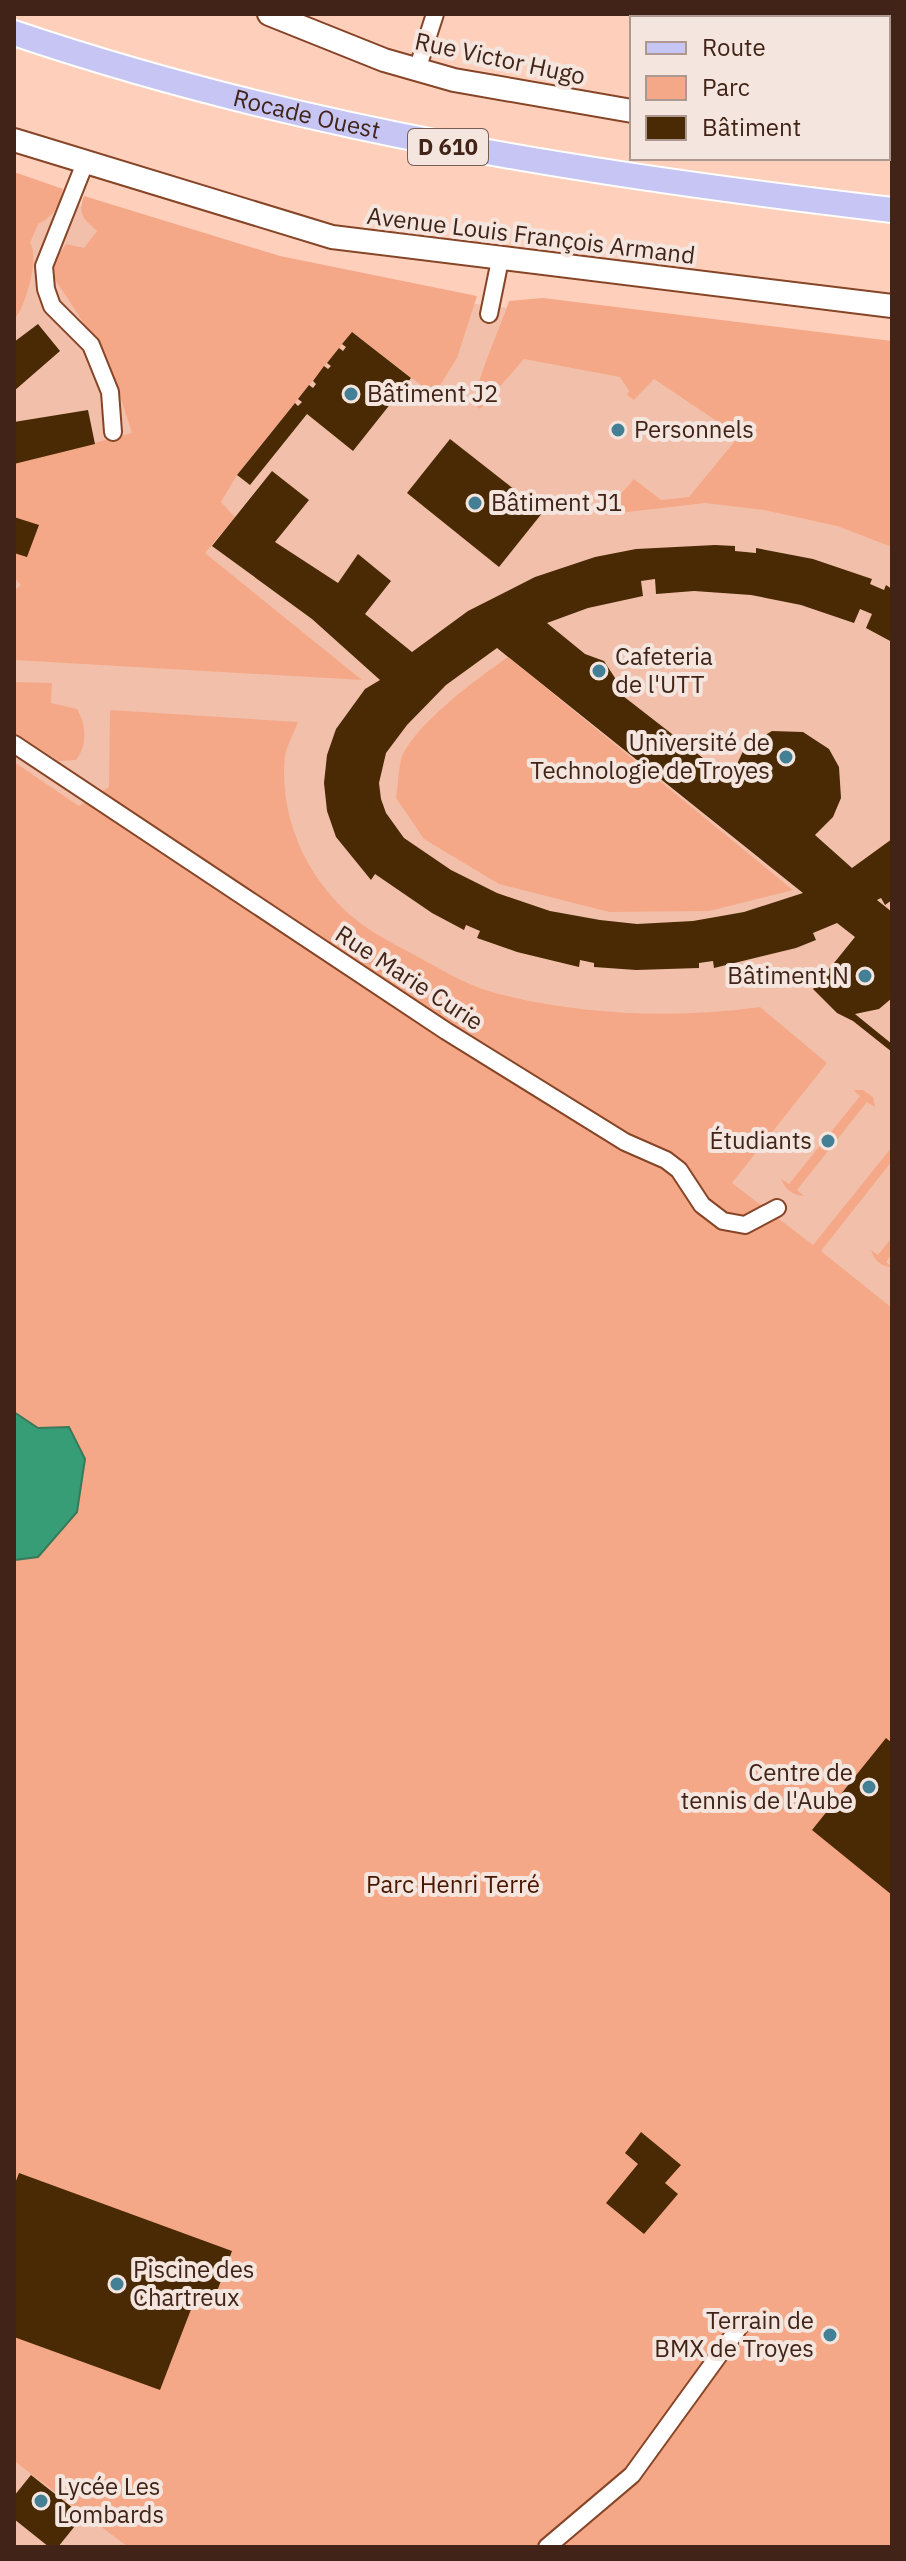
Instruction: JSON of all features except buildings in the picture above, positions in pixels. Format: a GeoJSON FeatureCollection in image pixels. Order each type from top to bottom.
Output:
{"type":"FeatureCollection","features":[{"type":"Feature","properties":{"kind":"main road","name":"Rocade Ouest"},"geometry":{"type":"LineString","coordinates":[[14,33],[117,67],[276,111],[421,142],[600,173],[892,210]]}},
{"type":"Feature","properties":{"kind":"street","name":"Rue Victor Hugo"},"geometry":{"type":"LineString","coordinates":[[269,14],[352,48],[417,70],[508,91],[630,111]]}},
{"type":"Feature","properties":{"kind":"street"},"geometry":{"type":"LineString","coordinates":[[417,70],[435,14]]}},
{"type":"Feature","properties":{"kind":"street","name":"Avenue Louis François Armand"},"geometry":{"type":"LineString","coordinates":[[14,140],[332,237],[892,306]]}},
{"type":"Feature","properties":{"kind":"street"},"geometry":{"type":"LineString","coordinates":[[85,163],[64,221],[52,242],[44,266],[45,277],[52,306],[91,345],[102,370],[110,392],[113,432]]}},
{"type":"Feature","properties":{"kind":"street"},"geometry":{"type":"LineString","coordinates":[[489,314],[500,260]]}},
{"type":"Feature","properties":{"kind":"street","name":"Rue Marie Curie"},"geometry":{"type":"LineString","coordinates":[[14,744],[446,1031],[625,1142],[666,1160],[679,1170],[702,1205],[723,1221],[745,1225],[777,1208]]}},
{"type":"Feature","properties":{"kind":"street"},"geometry":{"type":"LineString","coordinates":[[547,2547],[632,2475],[740,2326]]}},
{"type":"Feature","properties":{"kind":"shaded area"},"geometry":{"type":"Polygon","coordinates":[[[14,184],[266,266],[405,295],[892,356],[892,1364],[14,779],[14,184]]]}},
{"type":"Feature","properties":{"kind":"shaded area"},"geometry":{"type":"Polygon","coordinates":[[[14,1412],[38,1428],[69,1427],[85,1459],[77,1512],[38,1557],[14,1560],[14,1412]]]}},
{"type":"Feature","properties":{"kind":"shaded area","name":"Lycée Les Lombards"},"geometry":{"type":"Polygon","coordinates":[[[14,2461],[103,2526],[128,2547],[14,2547],[14,2461]]]}},
{"type":"Feature","properties":{"kind":"green space"},"geometry":{"type":"Polygon","coordinates":[[[14,172],[63,189],[55,210],[38,224],[30,243],[33,259],[30,282],[14,320],[14,172]]]}},
{"type":"Feature","properties":{"kind":"green space"},"geometry":{"type":"Polygon","coordinates":[[[84,196],[280,256],[477,296],[457,358],[434,395],[352,332],[237,475],[221,502],[235,517],[205,553],[362,680],[14,660],[14,591],[21,585],[14,578],[14,553],[39,526],[14,517],[14,464],[132,433],[108,360],[54,278],[54,262],[66,244],[84,248],[97,231],[83,216],[81,207],[84,196]]]}},
{"type":"Feature","properties":{"kind":"green space"},"geometry":{"type":"Polygon","coordinates":[[[543,298],[892,341],[892,547],[837,526],[764,510],[705,503],[602,515],[603,504],[612,504],[634,479],[661,500],[689,497],[739,436],[654,379],[634,400],[627,395],[629,391],[620,377],[524,359],[480,409],[475,405],[478,386],[509,301],[543,298]]]}},
{"type":"Feature","properties":{"kind":"green space"},"geometry":{"type":"Polygon","coordinates":[[[508,657],[793,890],[709,911],[609,912],[499,884],[424,839],[396,798],[401,760],[407,747],[432,718],[508,657]]]}},
{"type":"Feature","properties":{"kind":"green space"},"geometry":{"type":"Polygon","coordinates":[[[14,682],[52,683],[51,703],[77,709],[84,734],[76,760],[59,761],[14,733],[14,682]]]}},
{"type":"Feature","properties":{"kind":"green space","name":"Parc Henri Terré"},"geometry":{"type":"Polygon","coordinates":[[[110,710],[298,722],[285,756],[284,781],[294,830],[316,876],[349,914],[369,929],[469,984],[531,1001],[596,1011],[661,1014],[760,1007],[827,1063],[732,1183],[813,1245],[892,1147],[892,1161],[821,1251],[892,1308],[892,2547],[128,2547],[14,2461],[14,762],[79,806],[109,787],[110,710]]]}},
{"type":"Feature","properties":{"kind":"green space"},"geometry":{"type":"Polygon","coordinates":[[[853,1090],[863,1090],[873,1097],[875,1107],[867,1102],[797,1190],[804,1196],[793,1193],[781,1179],[789,1184],[860,1096],[853,1090]]]}},
{"type":"Feature","properties":{"kind":"green space"},"geometry":{"type":"Polygon","coordinates":[[[892,1237],[892,1254],[886,1262],[892,1267],[884,1266],[871,1250],[878,1255],[892,1237]]]}},
{"type":"Feature","properties":{"kind":"place","name":"Bâtiment J2"},"geometry":{"type":"Point","coordinates":[351,394]}},
{"type":"Feature","properties":{"kind":"place","name":"Personnels"},"geometry":{"type":"Point","coordinates":[618,430]}},
{"type":"Feature","properties":{"kind":"place","name":"Bâtiment J1"},"geometry":{"type":"Point","coordinates":[475,503]}},
{"type":"Feature","properties":{"kind":"place","name":"Cafeteria de l'UTT"},"geometry":{"type":"Point","coordinates":[599,671]}},
{"type":"Feature","properties":{"kind":"place","name":"Université de Technologie de Troyes"},"geometry":{"type":"Point","coordinates":[786,757]}},
{"type":"Feature","properties":{"kind":"place","name":"Bâtiment N"},"geometry":{"type":"Point","coordinates":[865,976]}},
{"type":"Feature","properties":{"kind":"place","name":"Étudiants"},"geometry":{"type":"Point","coordinates":[828,1141]}},
{"type":"Feature","properties":{"kind":"place","name":"Centre de tennis de l'Aube"},"geometry":{"type":"Point","coordinates":[869,1787]}},
{"type":"Feature","properties":{"kind":"place","name":"Piscine des Chartreux"},"geometry":{"type":"Point","coordinates":[117,2284]}},
{"type":"Feature","properties":{"kind":"place","name":"Terrain de BMX de Troyes"},"geometry":{"type":"Point","coordinates":[830,2335]}},
{"type":"Feature","properties":{"kind":"place","name":"Lycée Les Lombards"},"geometry":{"type":"Point","coordinates":[41,2501]}}]}
